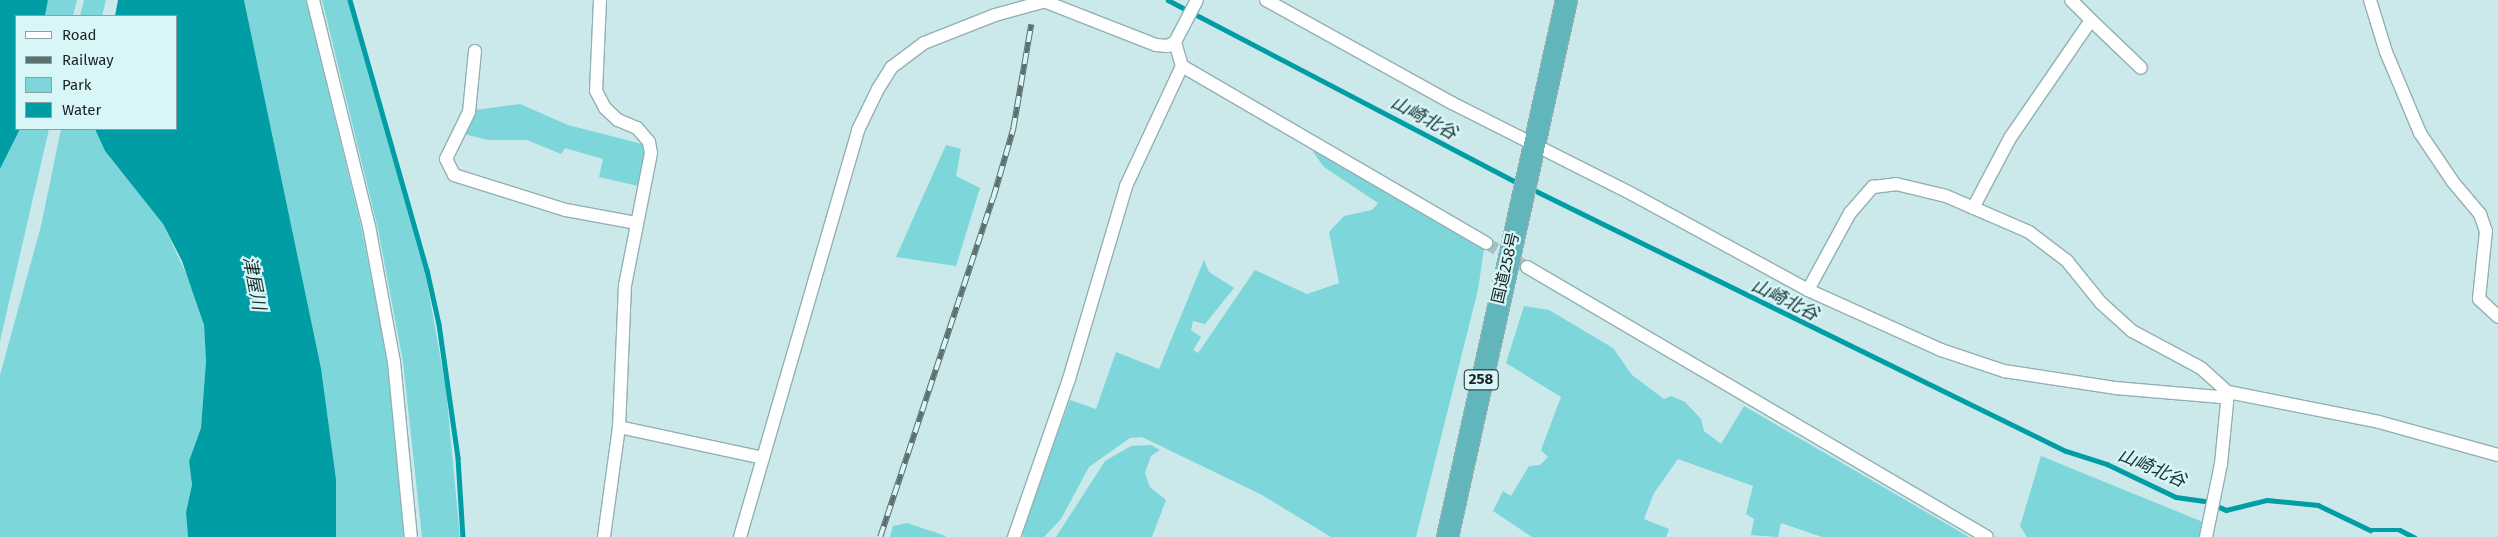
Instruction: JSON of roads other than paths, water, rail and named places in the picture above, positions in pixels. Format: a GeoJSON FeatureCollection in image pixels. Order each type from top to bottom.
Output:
{"type":"FeatureCollection","features":[{"type":"Feature","properties":{"kind":"highway","name":"国道258号"},"geometry":{"type":"LineString","coordinates":[[1446,537],[1566,0]]}},
{"type":"Feature","properties":{"kind":"street"},"geometry":{"type":"LineString","coordinates":[[313,0],[368,226],[392,352],[408,477],[411,537]]}},
{"type":"Feature","properties":{"kind":"street"},"geometry":{"type":"LineString","coordinates":[[600,0],[596,91],[605,108],[618,120],[637,128],[649,142],[651,153],[636,223],[621,325],[619,427],[604,537]]}},
{"type":"Feature","properties":{"kind":"street"},"geometry":{"type":"LineString","coordinates":[[1014,537],[1069,379],[1126,186],[1182,66],[1175,42],[1197,0]]}},
{"type":"Feature","properties":{"kind":"street"},"geometry":{"type":"LineString","coordinates":[[1266,0],[1533,152],[1772,268],[1808,290],[1941,350],[2004,371],[2125,388],[2219,397],[2228,392]]}},
{"type":"Feature","properties":{"kind":"street"},"geometry":{"type":"LineString","coordinates":[[2071,0],[2141,68]]}},
{"type":"Feature","properties":{"kind":"street"},"geometry":{"type":"LineString","coordinates":[[2370,0],[2386,52],[2420,133],[2452,182],[2480,214],[2486,231],[2479,299],[2498,317]]}},
{"type":"Feature","properties":{"kind":"street"},"geometry":{"type":"LineString","coordinates":[[740,537],[856,139],[878,89],[892,67],[924,43],[995,15],[1043,1],[1156,46],[1175,42]]}},
{"type":"Feature","properties":{"kind":"street"},"geometry":{"type":"LineString","coordinates":[[1973,208],[2010,138],[2091,20]]}},
{"type":"Feature","properties":{"kind":"street"},"geometry":{"type":"LineString","coordinates":[[475,51],[469,112],[446,159],[454,175],[566,210],[636,223]]}},
{"type":"Feature","properties":{"kind":"street"},"geometry":{"type":"LineString","coordinates":[[1182,66],[1486,243]]}},
{"type":"Feature","properties":{"kind":"street"},"geometry":{"type":"LineString","coordinates":[[1808,290],[1850,212],[1873,187],[1896,184],[1973,208],[2029,232],[2067,261],[2100,303],[2132,331],[2201,368],[2228,392],[2378,422],[2498,455]]}},
{"type":"Feature","properties":{"kind":"street"},"geometry":{"type":"LineString","coordinates":[[1527,267],[1987,537]]}},
{"type":"Feature","properties":{"kind":"street"},"geometry":{"type":"LineString","coordinates":[[2206,537],[2221,464],[2228,392]]}},
{"type":"Feature","properties":{"kind":"street"},"geometry":{"type":"LineString","coordinates":[[619,427],[763,458]]}},
{"type":"Feature","properties":{"kind":"water"},"geometry":{"type":"Polygon","coordinates":[[[0,0],[48,0],[45,15],[15,15],[15,130],[20,130],[0,169],[0,0]]]}},
{"type":"Feature","properties":{"kind":"water","name":"津屋川"},"geometry":{"type":"Polygon","coordinates":[[[118,0],[244,0],[321,368],[336,479],[336,537],[188,537],[186,512],[192,485],[189,461],[201,428],[206,361],[204,325],[182,261],[163,224],[105,151],[95,130],[178,130],[178,15],[115,15],[118,0]]]}},
{"type":"Feature","properties":{"kind":"waterway"},"geometry":{"type":"LineString","coordinates":[[350,0],[427,270],[439,324],[458,458],[463,537]]}},
{"type":"Feature","properties":{"kind":"waterway","name":"山崎北谷"},"geometry":{"type":"LineString","coordinates":[[1168,0],[1518,183]]}},
{"type":"Feature","properties":{"kind":"waterway","name":"山崎北谷"},"geometry":{"type":"LineString","coordinates":[[1530,188],[2066,451],[2107,464],[2176,497],[2206,501],[2226,510],[2267,500],[2318,505],[2370,530],[2400,530],[2414,537]]}},
{"type":"Feature","properties":{"kind":"tunnel"},"geometry":{"type":"LineString","coordinates":[[1486,243],[1527,267]]}},
{"type":"Feature","properties":{"kind":"railway"},"geometry":{"type":"LineString","coordinates":[[880,537],[993,198],[1013,129],[1031,25]]}}]}
